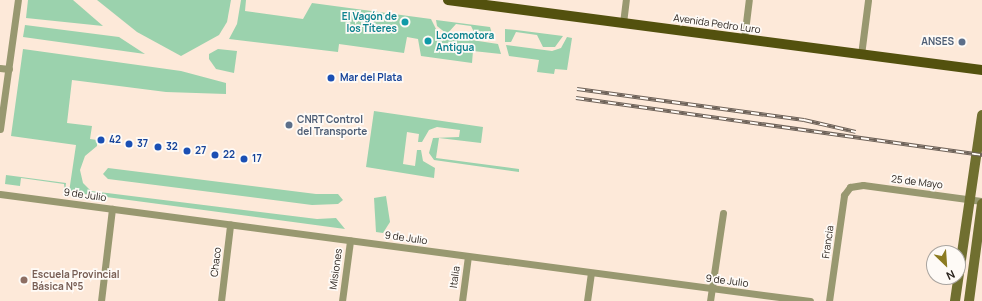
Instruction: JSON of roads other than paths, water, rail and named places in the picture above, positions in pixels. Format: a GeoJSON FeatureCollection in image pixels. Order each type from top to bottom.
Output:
{"type":"FeatureCollection","features":[{"type":"Feature","properties":{"kind":"main road","name":"Avenida Pedro Luro"},"geometry":{"type":"LineString","coordinates":[[448,0],[501,4],[623,23],[982,70]]}},
{"type":"Feature","properties":{"kind":"main road"},"geometry":{"type":"LineString","coordinates":[[955,301],[982,115]]}},
{"type":"Feature","properties":{"kind":"main road"},"geometry":{"type":"LineString","coordinates":[[969,301],[982,202]]}},
{"type":"Feature","properties":{"kind":"street"},"geometry":{"type":"LineString","coordinates":[[0,129],[18,0]]}},
{"type":"Feature","properties":{"kind":"street"},"geometry":{"type":"LineString","coordinates":[[623,23],[626,0]]}},
{"type":"Feature","properties":{"kind":"street"},"geometry":{"type":"LineString","coordinates":[[744,39],[749,0]]}},
{"type":"Feature","properties":{"kind":"street"},"geometry":{"type":"LineString","coordinates":[[861,55],[868,0]]}},
{"type":"Feature","properties":{"kind":"street"},"geometry":{"type":"LineString","coordinates":[[0,68],[9,69]]}},
{"type":"Feature","properties":{"kind":"street","name":"25 de Mayo"},"geometry":{"type":"LineString","coordinates":[[850,187],[863,185],[970,199],[982,202]]}},
{"type":"Feature","properties":{"kind":"street","name":"Francia"},"geometry":{"type":"LineString","coordinates":[[830,301],[844,195],[850,187]]}},
{"type":"Feature","properties":{"kind":"street","name":"9 de Julio"},"geometry":{"type":"LineString","coordinates":[[0,194],[810,301]]}},
{"type":"Feature","properties":{"kind":"street"},"geometry":{"type":"LineString","coordinates":[[101,301],[112,209]]}},
{"type":"Feature","properties":{"kind":"street"},"geometry":{"type":"LineString","coordinates":[[710,301],[723,213]]}},
{"type":"Feature","properties":{"kind":"street","name":"Chaco"},"geometry":{"type":"LineString","coordinates":[[221,301],[230,225]]}},
{"type":"Feature","properties":{"kind":"street","name":"Misiones"},"geometry":{"type":"LineString","coordinates":[[342,301],[350,241]]}},
{"type":"Feature","properties":{"kind":"street","name":"Italia"},"geometry":{"type":"LineString","coordinates":[[462,301],[468,256]]}},
{"type":"Feature","properties":{"kind":"street"},"geometry":{"type":"LineString","coordinates":[[587,301],[591,273]]}},
{"type":"Feature","properties":{"kind":"railway"},"geometry":{"type":"LineString","coordinates":[[577,89],[804,120],[856,132]]}},
{"type":"Feature","properties":{"kind":"railway"},"geometry":{"type":"LineString","coordinates":[[576,98],[982,155]]}},
{"type":"Feature","properties":{"kind":"place","name":"El Vagón de los Títeres"},"geometry":{"type":"Point","coordinates":[405,22]}},
{"type":"Feature","properties":{"kind":"place","name":"Locomotora Antigua"},"geometry":{"type":"Point","coordinates":[428,41]}},
{"type":"Feature","properties":{"kind":"place","name":"ANSES"},"geometry":{"type":"Point","coordinates":[962,42]}},
{"type":"Feature","properties":{"kind":"place","name":"Mar del Plata"},"geometry":{"type":"Point","coordinates":[331,78]}},
{"type":"Feature","properties":{"kind":"place","name":"CNRT Control del Transporte"},"geometry":{"type":"Point","coordinates":[289,125]}},
{"type":"Feature","properties":{"kind":"place","name":"42"},"geometry":{"type":"Point","coordinates":[101,140]}},
{"type":"Feature","properties":{"kind":"place","name":"37"},"geometry":{"type":"Point","coordinates":[129,144]}},
{"type":"Feature","properties":{"kind":"place","name":"32"},"geometry":{"type":"Point","coordinates":[158,147]}},
{"type":"Feature","properties":{"kind":"place","name":"27"},"geometry":{"type":"Point","coordinates":[187,151]}},
{"type":"Feature","properties":{"kind":"place","name":"22"},"geometry":{"type":"Point","coordinates":[215,155]}},
{"type":"Feature","properties":{"kind":"place","name":"17"},"geometry":{"type":"Point","coordinates":[244,159]}},
{"type":"Feature","properties":{"kind":"place","name":"Escuela Provincial Básica N°5"},"geometry":{"type":"Point","coordinates":[24,280]}}]}
